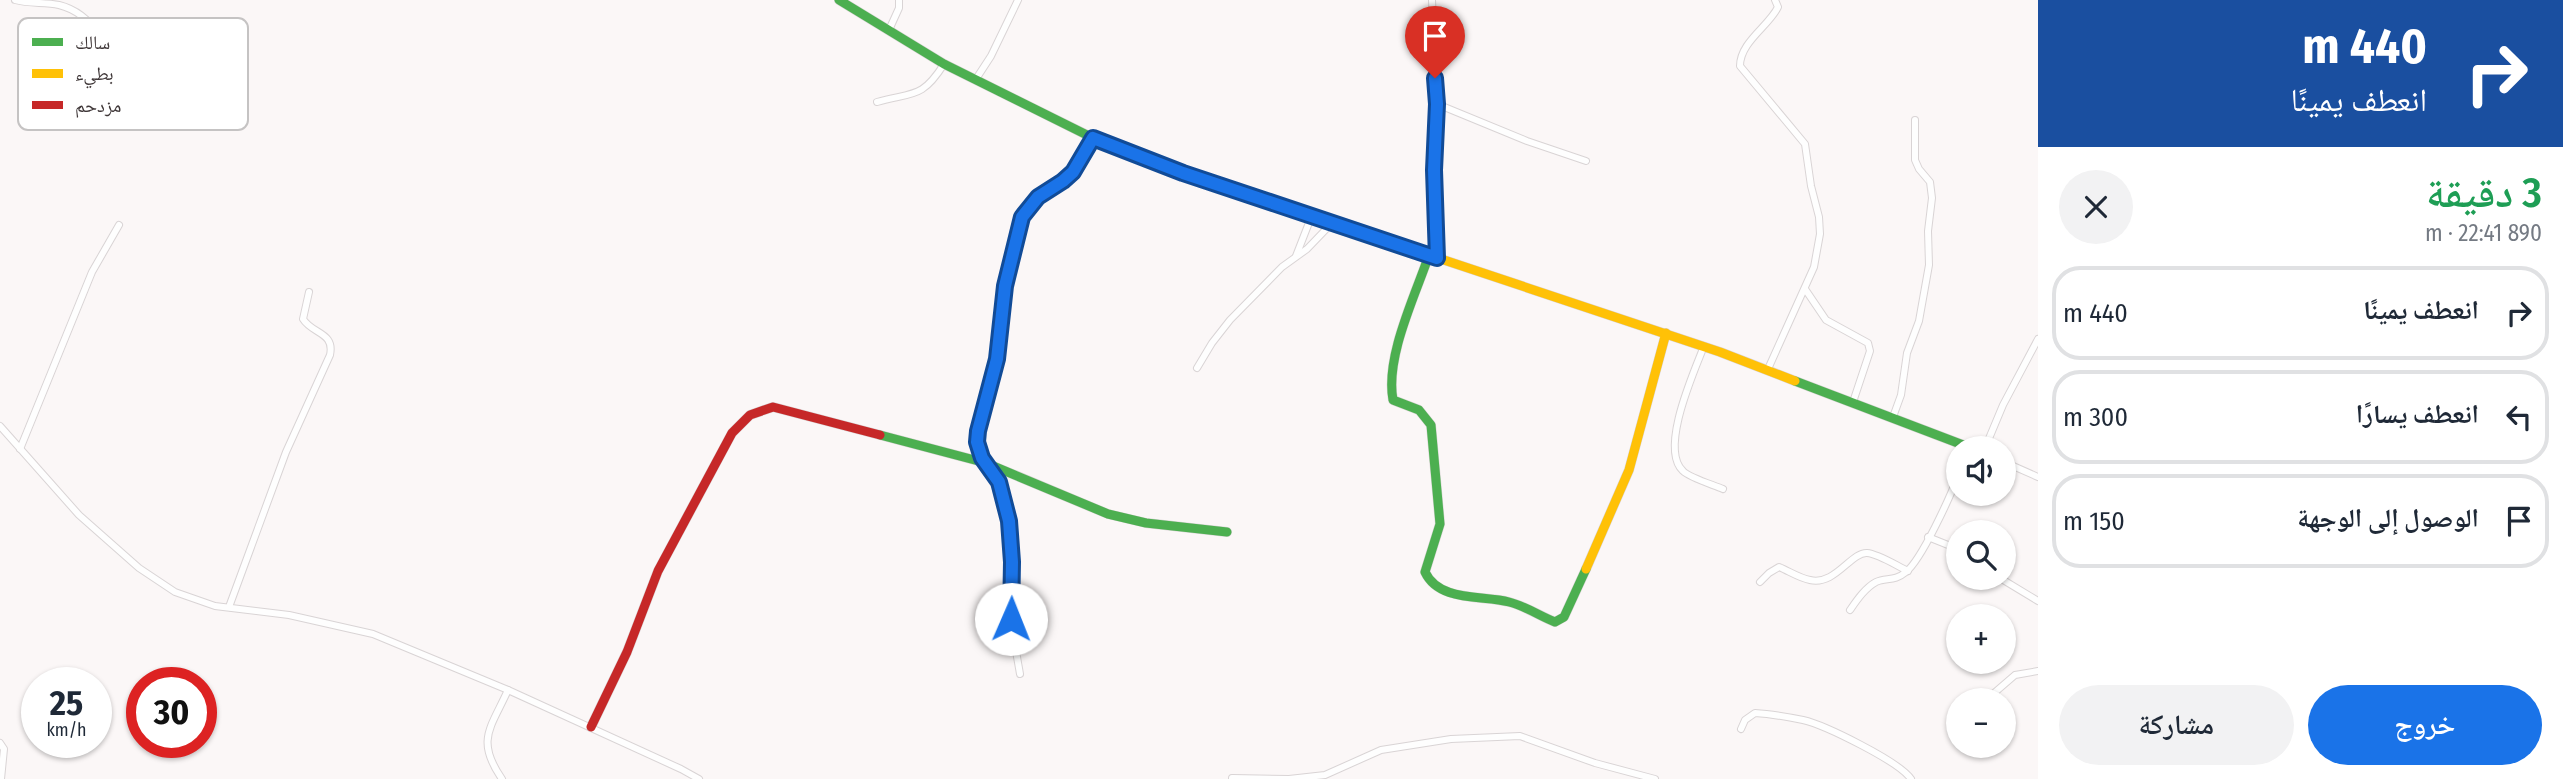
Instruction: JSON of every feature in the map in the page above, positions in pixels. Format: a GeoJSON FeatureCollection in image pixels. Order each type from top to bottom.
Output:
{"type":"FeatureCollection","features":[{"type":"Feature","properties":{"kind":"street"},"geometry":{"type":"LineString","coordinates":[[15,0],[55,4],[81,13],[85,18]]}},
{"type":"Feature","properties":{"kind":"street"},"geometry":{"type":"LineString","coordinates":[[839,0],[944,64],[1093,138],[1183,173],[1704,346],[1946,439]]}},
{"type":"Feature","properties":{"kind":"street"},"geometry":{"type":"LineString","coordinates":[[889,30],[899,8],[899,0]]}},
{"type":"Feature","properties":{"kind":"street"},"geometry":{"type":"LineString","coordinates":[[975,79],[991,56],[1018,0]]}},
{"type":"Feature","properties":{"kind":"street"},"geometry":{"type":"LineString","coordinates":[[1432,0],[1437,104],[1433,257],[1406,322],[1392,373],[1390,394],[1393,400],[1419,410],[1431,425],[1440,524],[1425,572],[1426,579],[1434,587],[1509,602],[1556,622],[1564,617],[1629,470],[1666,333]]}},
{"type":"Feature","properties":{"kind":"street"},"geometry":{"type":"LineString","coordinates":[[1768,369],[1814,267],[1820,234],[1808,150],[1740,66],[1743,52],[1774,16],[1778,7],[1775,0]]}},
{"type":"Feature","properties":{"kind":"street"},"geometry":{"type":"LineString","coordinates":[[877,102],[920,92],[944,64]]}},
{"type":"Feature","properties":{"kind":"street"},"geometry":{"type":"LineString","coordinates":[[1437,104],[1527,141],[1586,161]]}},
{"type":"Feature","properties":{"kind":"street"},"geometry":{"type":"LineString","coordinates":[[1893,418],[1902,396],[1907,353],[1919,321],[1929,265],[1928,231],[1933,198],[1930,182],[1916,165],[1915,120]]}},
{"type":"Feature","properties":{"kind":"street"},"geometry":{"type":"LineString","coordinates":[[1020,674],[1011,619],[1012,551],[1009,521],[999,482],[982,458],[977,442],[978,431],[997,359],[1005,286],[1022,217],[1038,197],[1073,172],[1093,138]]}},
{"type":"Feature","properties":{"kind":"street"},"geometry":{"type":"LineString","coordinates":[[1296,258],[1312,215]]}},
{"type":"Feature","properties":{"kind":"street"},"geometry":{"type":"LineString","coordinates":[[1197,368],[1212,342],[1230,320],[1282,267],[1296,258],[1332,223]]}},
{"type":"Feature","properties":{"kind":"street"},"geometry":{"type":"LineString","coordinates":[[20,449],[92,272],[119,225]]}},
{"type":"Feature","properties":{"kind":"street"},"geometry":{"type":"LineString","coordinates":[[1805,289],[1826,320],[1868,343],[1870,351],[1853,402]]}},
{"type":"Feature","properties":{"kind":"street"},"geometry":{"type":"LineString","coordinates":[[229,607],[286,452],[330,355],[331,342],[307,326],[303,319],[309,292]]}},
{"type":"Feature","properties":{"kind":"street"},"geometry":{"type":"LineString","coordinates":[[1990,436],[2003,405],[2038,339]]}},
{"type":"Feature","properties":{"kind":"street"},"geometry":{"type":"LineString","coordinates":[[1704,346],[1685,394],[1673,441],[1683,472],[1724,489]]}},
{"type":"Feature","properties":{"kind":"street"},"geometry":{"type":"LineString","coordinates":[[591,727],[627,652],[659,571],[725,444],[732,433],[751,415],[773,407],[986,463],[1108,514],[1146,523],[1227,532]]}},
{"type":"Feature","properties":{"kind":"street"},"geometry":{"type":"LineString","coordinates":[[0,426],[79,515],[139,568],[175,592],[192,600],[316,620],[373,634],[508,690],[699,779]]}},
{"type":"Feature","properties":{"kind":"street"},"geometry":{"type":"LineString","coordinates":[[2016,468],[2038,477]]}},
{"type":"Feature","properties":{"kind":"street"},"geometry":{"type":"LineString","coordinates":[[1850,610],[1861,595],[1877,582],[1892,580],[1908,571],[1946,500]]}},
{"type":"Feature","properties":{"kind":"street"},"geometry":{"type":"LineString","coordinates":[[1928,537],[1946,544]]}},
{"type":"Feature","properties":{"kind":"street"},"geometry":{"type":"LineString","coordinates":[[1760,582],[1769,572],[1779,567],[1811,581],[1828,578],[1858,555],[1868,553],[1908,571]]}},
{"type":"Feature","properties":{"kind":"street"},"geometry":{"type":"LineString","coordinates":[[2016,590],[2038,601]]}},
{"type":"Feature","properties":{"kind":"street"},"geometry":{"type":"LineString","coordinates":[[1999,688],[2015,675],[2038,671]]}},
{"type":"Feature","properties":{"kind":"street"},"geometry":{"type":"LineString","coordinates":[[502,779],[488,755],[486,738],[508,690]]}},
{"type":"Feature","properties":{"kind":"street"},"geometry":{"type":"LineString","coordinates":[[1741,729],[1745,720],[1755,713],[1804,720],[1846,738],[1894,764],[1911,779]]}},
{"type":"Feature","properties":{"kind":"street"},"geometry":{"type":"LineString","coordinates":[[1233,778],[1289,779],[1325,775],[1381,750],[1451,739],[1520,736],[1595,763],[1655,779]]}},
{"type":"Feature","properties":{"kind":"street"},"geometry":{"type":"LineString","coordinates":[[0,743],[4,749],[1,779]]}},
{"type":"Feature","properties":{"kind":"traffic: fast"},"geometry":{"type":"LineString","coordinates":[[839,0],[944,64],[1093,138],[1216,184]]}},
{"type":"Feature","properties":{"kind":"traffic: fast"},"geometry":{"type":"LineString","coordinates":[[1429,255],[1397,346],[1392,383],[1393,400],[1419,410],[1431,425],[1440,524],[1425,572],[1432,582],[1451,593],[1509,602],[1555,622],[1564,617],[1586,569]]}},
{"type":"Feature","properties":{"kind":"traffic: fast"},"geometry":{"type":"LineString","coordinates":[[1795,381],[1946,438]]}},
{"type":"Feature","properties":{"kind":"traffic: fast"},"geometry":{"type":"LineString","coordinates":[[880,435],[986,463],[1108,514],[1146,523],[1227,532]]}},
{"type":"Feature","properties":{"kind":"traffic: slow"},"geometry":{"type":"LineString","coordinates":[[1216,184],[1720,352],[1795,381]]}},
{"type":"Feature","properties":{"kind":"traffic: slow"},"geometry":{"type":"LineString","coordinates":[[1586,569],[1629,470],[1666,333]]}},
{"type":"Feature","properties":{"kind":"traffic: jam"},"geometry":{"type":"LineString","coordinates":[[591,727],[627,652],[658,571],[732,433],[750,415],[773,407],[880,435]]}},
{"type":"Feature","properties":{"kind":"route"},"geometry":{"type":"LineString","coordinates":[[1011,619],[1012,540],[1009,521],[999,482],[982,458],[977,442],[981,416],[997,359],[1005,286],[1014,244],[1028,206],[1073,172],[1093,138],[1183,173],[1437,258],[1435,78]]}}]}
